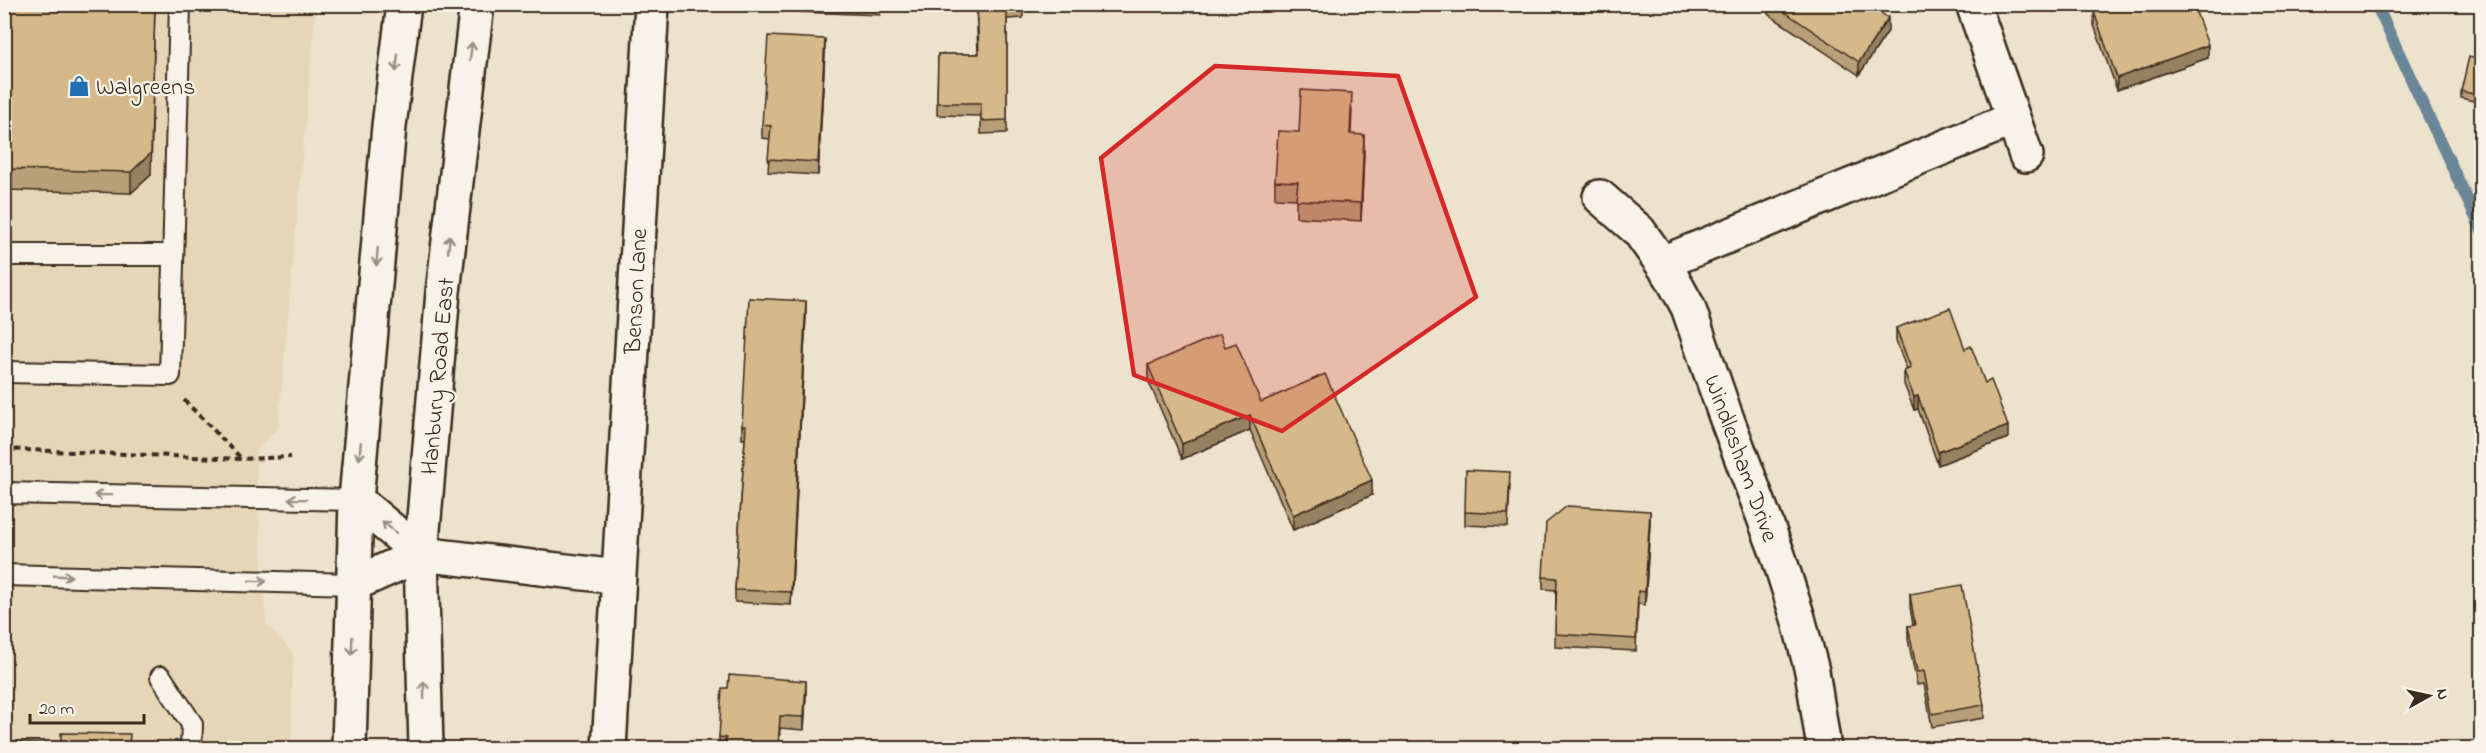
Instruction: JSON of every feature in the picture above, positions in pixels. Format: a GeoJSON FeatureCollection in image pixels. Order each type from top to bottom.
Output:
{"type":"FeatureCollection","features":[{"type":"Feature","properties":{"kind":"street"},"geometry":{"type":"LineString","coordinates":[[349,748],[356,500],[389,126],[404,4]]}},
{"type":"Feature","properties":{"kind":"street","name":"Hanbury Road East"},"geometry":{"type":"LineString","coordinates":[[426,748],[421,554],[443,292],[477,4]]}},
{"type":"Feature","properties":{"kind":"street","name":"Benson Lane"},"geometry":{"type":"LineString","coordinates":[[609,748],[652,4]]}},
{"type":"Feature","properties":{"kind":"street"},"geometry":{"type":"LineString","coordinates":[[1973,4],[2026,155]]}},
{"type":"Feature","properties":{"kind":"street"},"geometry":{"type":"LineString","coordinates":[[1662,263],[2013,119]]}},
{"type":"Feature","properties":{"kind":"street","name":"Windlesham Drive"},"geometry":{"type":"LineString","coordinates":[[1600,197],[1639,231],[1662,263],[1688,307],[1725,414],[1779,555],[1812,670],[1824,748]]}},
{"type":"Feature","properties":{"kind":"street"},"geometry":{"type":"LineString","coordinates":[[356,500],[421,554]]}},
{"type":"Feature","properties":{"kind":"street"},"geometry":{"type":"LineString","coordinates":[[354,584],[421,554],[618,577]]}},
{"type":"Feature","properties":{"kind":"lane"},"geometry":{"type":"LineString","coordinates":[[4,372],[170,375],[180,4]]}},
{"type":"Feature","properties":{"kind":"lane"},"geometry":{"type":"LineString","coordinates":[[4,255],[173,255]]}},
{"type":"Feature","properties":{"kind":"lane"},"geometry":{"type":"LineString","coordinates":[[4,493],[356,500]]}},
{"type":"Feature","properties":{"kind":"lane"},"geometry":{"type":"LineString","coordinates":[[4,575],[354,584]]}},
{"type":"Feature","properties":{"kind":"lane"},"geometry":{"type":"LineString","coordinates":[[162,677],[192,724],[191,748]]}},
{"type":"Feature","properties":{"kind":"path"},"geometry":{"type":"LineString","coordinates":[[160,375],[242,459]]}},
{"type":"Feature","properties":{"kind":"path"},"geometry":{"type":"LineString","coordinates":[[4,449],[242,459],[291,457]]}},
{"type":"Feature","properties":{"kind":"highlighted area"},"geometry":{"type":"Polygon","coordinates":[[[1215,66],[1398,76],[1476,297],[1282,431],[1134,375],[1101,158],[1215,66]]]}},
{"type":"Feature","properties":{"kind":"shaded area"},"geometry":{"type":"Polygon","coordinates":[[[4,5],[316,5],[278,428],[255,452],[266,624],[293,653],[291,748],[5,748],[4,5]]]}},
{"type":"Feature","properties":{"kind":"building","name":"Walgreens"},"geometry":{"type":"Polygon","coordinates":[[[4,4],[155,4],[151,153],[131,172],[4,169],[4,4]]]}},
{"type":"Feature","properties":{"kind":"building"},"geometry":{"type":"Polygon","coordinates":[[[977,4],[1023,4],[1007,6],[1007,120],[981,121],[981,103],[937,103],[938,54],[979,54],[977,4]]]}},
{"type":"Feature","properties":{"kind":"building"},"geometry":{"type":"Polygon","coordinates":[[[1773,4],[1868,4],[1888,18],[1859,62],[1773,4]]]}},
{"type":"Feature","properties":{"kind":"building"},"geometry":{"type":"Polygon","coordinates":[[[2103,4],[2193,4],[2208,45],[2117,78],[2094,12],[2104,8],[2103,4]]]}},
{"type":"Feature","properties":{"kind":"building"},"geometry":{"type":"Polygon","coordinates":[[[768,36],[825,39],[818,162],[768,159],[771,126],[762,125],[768,36]]]}},
{"type":"Feature","properties":{"kind":"building"},"geometry":{"type":"Polygon","coordinates":[[[2469,57],[2481,60],[2481,96],[2461,91],[2469,57]]]}},
{"type":"Feature","properties":{"kind":"building"},"geometry":{"type":"Polygon","coordinates":[[[1301,90],[1352,93],[1350,134],[1364,135],[1361,203],[1296,200],[1298,182],[1275,181],[1278,131],[1299,132],[1301,90]]]}},
{"type":"Feature","properties":{"kind":"building"},"geometry":{"type":"Polygon","coordinates":[[[749,298],[806,301],[791,592],[735,590],[746,426],[742,426],[749,298]]]}},
{"type":"Feature","properties":{"kind":"building"},"geometry":{"type":"Polygon","coordinates":[[[1950,308],[1965,349],[1971,346],[1985,383],[1991,380],[2008,426],[1938,452],[1918,396],[1914,397],[1904,371],[1911,368],[1896,328],[1950,308]]]}},
{"type":"Feature","properties":{"kind":"building"},"geometry":{"type":"Polygon","coordinates":[[[1220,334],[1225,347],[1236,343],[1261,402],[1325,374],[1372,480],[1293,515],[1250,415],[1182,444],[1148,365],[1220,334]]]}},
{"type":"Feature","properties":{"kind":"building"},"geometry":{"type":"Polygon","coordinates":[[[1466,470],[1510,472],[1508,514],[1465,512],[1466,470]]]}},
{"type":"Feature","properties":{"kind":"building"},"geometry":{"type":"Polygon","coordinates":[[[1567,506],[1650,511],[1645,592],[1638,591],[1636,639],[1555,634],[1557,578],[1543,577],[1546,523],[1567,506]]]}},
{"type":"Feature","properties":{"kind":"building"},"geometry":{"type":"Polygon","coordinates":[[[1962,585],[1984,705],[1932,714],[1924,671],[1917,672],[1908,626],[1915,625],[1910,594],[1962,585]]]}},
{"type":"Feature","properties":{"kind":"building"},"geometry":{"type":"Polygon","coordinates":[[[729,675],[806,681],[804,717],[780,716],[778,748],[725,748],[726,738],[719,737],[722,688],[728,688],[729,675]]]}},
{"type":"Feature","properties":{"kind":"building"},"geometry":{"type":"Polygon","coordinates":[[[61,733],[130,734],[129,748],[8,748],[8,742],[61,744],[61,733]]]}},
{"type":"Feature","properties":{"kind":"waterway"},"geometry":{"type":"LineString","coordinates":[[2376,4],[2482,231]]}},
{"type":"Feature","properties":{"kind":"place","name":"Walgreens"},"geometry":{"type":"Point","coordinates":[79,86]}}]}
